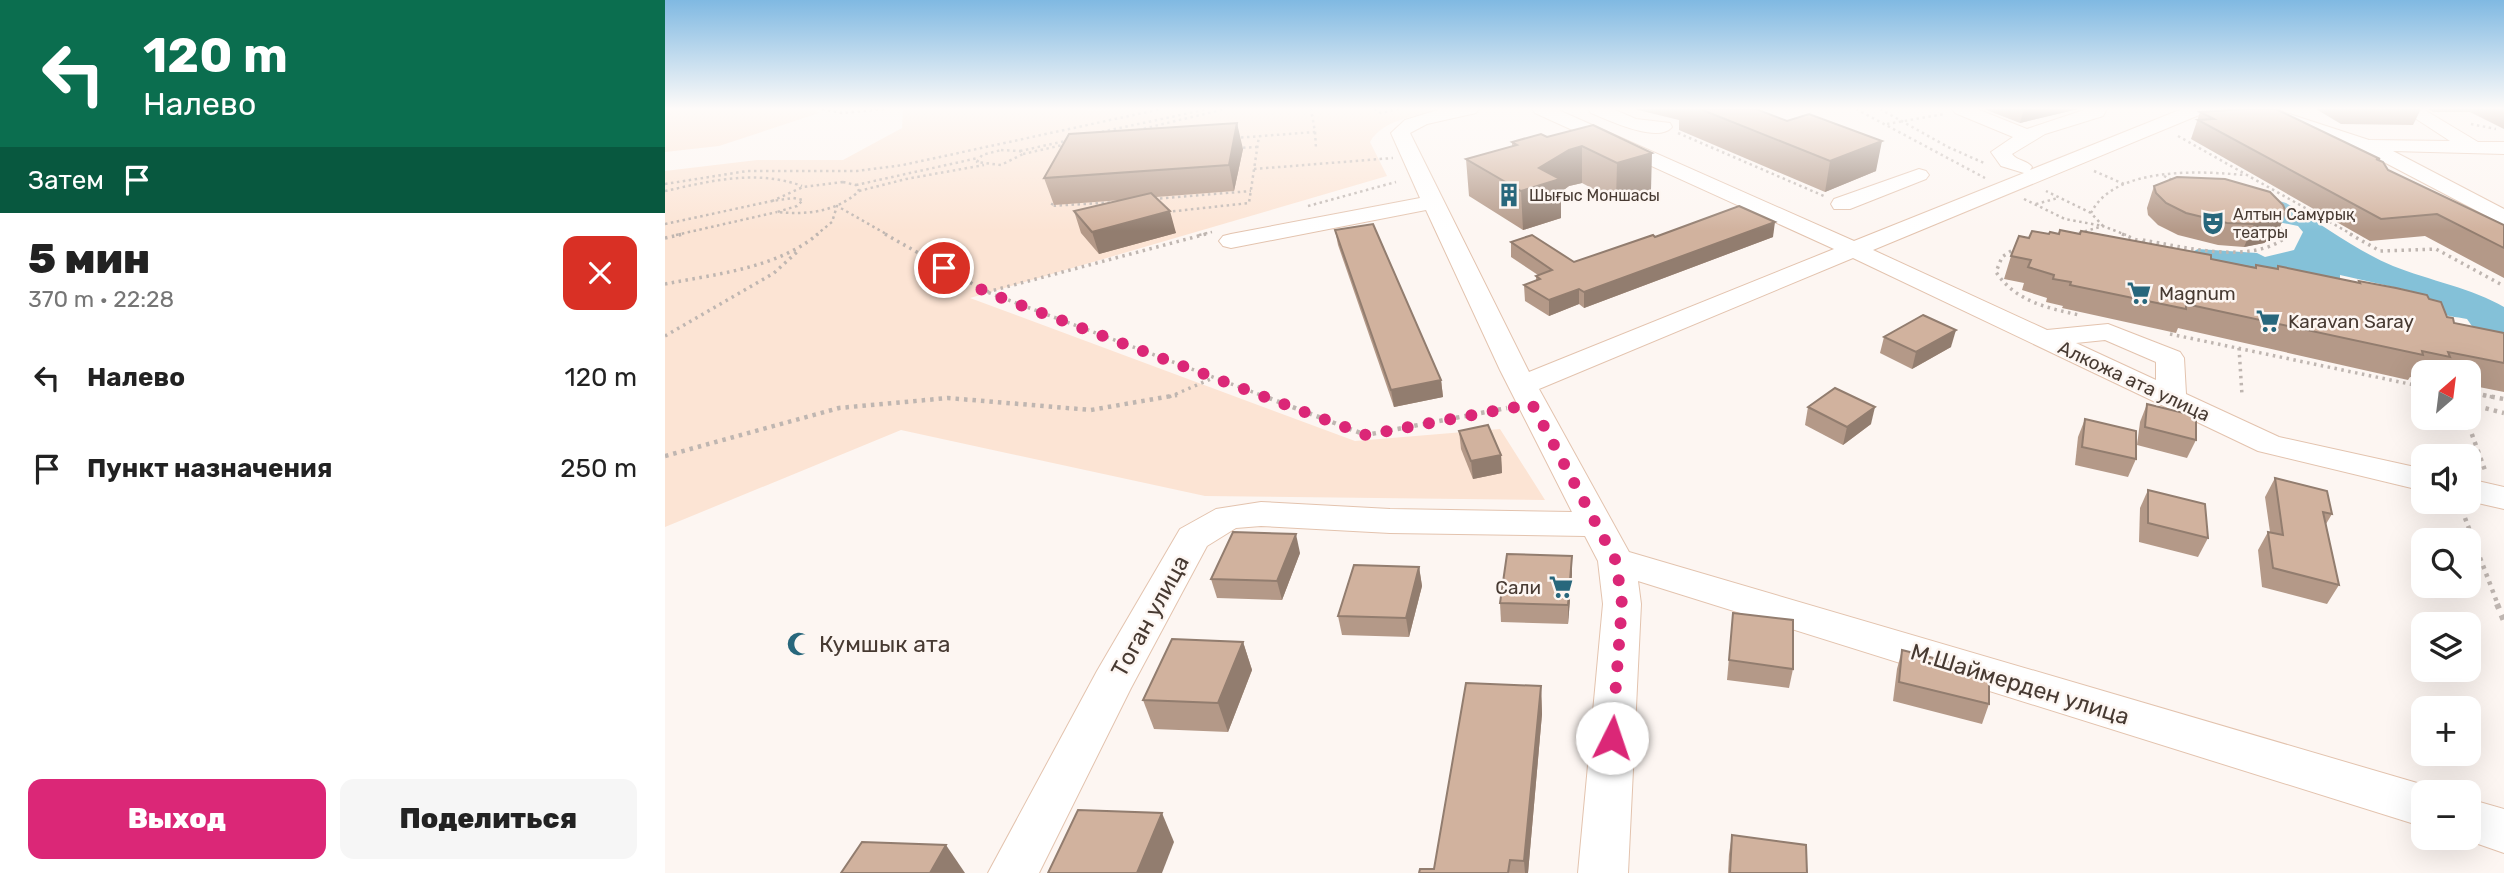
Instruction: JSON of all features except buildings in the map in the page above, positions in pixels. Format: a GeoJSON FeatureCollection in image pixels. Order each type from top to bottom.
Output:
{"type":"FeatureCollection","features":[{"type":"Feature","properties":{"kind":"street"},"geometry":{"type":"LineString","coordinates":[[1407,150],[1523,386],[1616,561],[1622,604],[1603,873]]}},
{"type":"Feature","properties":{"kind":"street","name":"Алкожа ата улица"},"geometry":{"type":"LineString","coordinates":[[1632,150],[2269,444],[2411,477]]}},
{"type":"Feature","properties":{"kind":"street"},"geometry":{"type":"LineString","coordinates":[[2005,150],[2001,152],[2008,162],[2009,178]]}},
{"type":"Feature","properties":{"kind":"street"},"geometry":{"type":"LineString","coordinates":[[1523,386],[1845,246],[2009,178],[2085,150]]}},
{"type":"Feature","properties":{"kind":"street"},"geometry":{"type":"LineString","coordinates":[[2009,178],[2086,150]]}},
{"type":"Feature","properties":{"kind":"street"},"geometry":{"type":"LineString","coordinates":[[2375,150],[2504,218]]}},
{"type":"Feature","properties":{"kind":"street"},"geometry":{"type":"LineString","coordinates":[[1842,204],[1919,175]]}},
{"type":"Feature","properties":{"kind":"street"},"geometry":{"type":"LineString","coordinates":[[1227,235],[1433,202]]}},
{"type":"Feature","properties":{"kind":"street"},"geometry":{"type":"LineString","coordinates":[[1842,204],[1870,216]]}},
{"type":"Feature","properties":{"kind":"street","name":"Тоган улица"},"geometry":{"type":"LineString","coordinates":[[1013,873],[1112,683],[1193,538],[1228,517],[1261,514],[1390,521],[1596,524]]}},
{"type":"Feature","properties":{"kind":"street","name":"М.Шаймерден улица"},"geometry":{"type":"LineString","coordinates":[[1616,561],[2411,802]]}},
{"type":"Feature","properties":{"kind":"street"},"geometry":{"type":"LineString","coordinates":[[2481,824],[2504,831]]}},
{"type":"Feature","properties":{"kind":"path"},"geometry":{"type":"LineString","coordinates":[[665,184],[747,171],[857,171],[903,165],[973,150]]}},
{"type":"Feature","properties":{"kind":"path"},"geometry":{"type":"LineString","coordinates":[[772,201],[803,187],[834,182],[856,185],[978,158],[994,151],[1020,150],[1023,155]]}},
{"type":"Feature","properties":{"kind":"path"},"geometry":{"type":"LineString","coordinates":[[777,212],[804,213],[837,206],[859,191],[916,177],[1005,164],[1023,155],[1047,150],[1058,154]]}},
{"type":"Feature","properties":{"kind":"path"},"geometry":{"type":"LineString","coordinates":[[1164,212],[1249,204],[1257,150]]}},
{"type":"Feature","properties":{"kind":"path"},"geometry":{"type":"LineString","coordinates":[[1716,150],[1842,204]]}},
{"type":"Feature","properties":{"kind":"path"},"geometry":{"type":"LineString","coordinates":[[1945,150],[2058,197],[2091,213],[2103,226]]}},
{"type":"Feature","properties":{"kind":"path"},"geometry":{"type":"LineString","coordinates":[[1953,150],[2009,178],[2035,205],[2065,219],[2103,226],[2162,251]]}},
{"type":"Feature","properties":{"kind":"path"},"geometry":{"type":"LineString","coordinates":[[2210,150],[2249,176],[2380,251],[2436,249],[2504,286]]}},
{"type":"Feature","properties":{"kind":"path"},"geometry":{"type":"LineString","coordinates":[[1254,169],[1411,157]]}},
{"type":"Feature","properties":{"kind":"path"},"geometry":{"type":"LineString","coordinates":[[978,158],[977,162],[984,165]]}},
{"type":"Feature","properties":{"kind":"path"},"geometry":{"type":"LineString","coordinates":[[2084,166],[2125,185]]}},
{"type":"Feature","properties":{"kind":"path"},"geometry":{"type":"LineString","coordinates":[[2091,213],[2105,194],[2125,185],[2194,172],[2249,176]]}},
{"type":"Feature","properties":{"kind":"path"},"geometry":{"type":"LineString","coordinates":[[2164,176],[2187,187]]}},
{"type":"Feature","properties":{"kind":"path"},"geometry":{"type":"LineString","coordinates":[[665,191],[715,181],[764,177],[789,180],[803,187]]}},
{"type":"Feature","properties":{"kind":"path"},"geometry":{"type":"LineString","coordinates":[[1302,207],[1396,182]]}},
{"type":"Feature","properties":{"kind":"path"},"geometry":{"type":"LineString","coordinates":[[856,185],[859,191]]}},
{"type":"Feature","properties":{"kind":"path"},"geometry":{"type":"LineString","coordinates":[[1143,200],[1251,191]]}},
{"type":"Feature","properties":{"kind":"path"},"geometry":{"type":"LineString","coordinates":[[1058,195],[1051,206],[1117,201],[1114,209]]}},
{"type":"Feature","properties":{"kind":"path"},"geometry":{"type":"LineString","coordinates":[[2035,205],[2058,197]]}},
{"type":"Feature","properties":{"kind":"path"},"geometry":{"type":"LineString","coordinates":[[665,224],[772,201],[793,198],[803,200],[797,206],[777,212],[665,238]]}},
{"type":"Feature","properties":{"kind":"path"},"geometry":{"type":"LineString","coordinates":[[665,336],[774,273],[832,222],[837,206]]}},
{"type":"Feature","properties":{"kind":"path"},"geometry":{"type":"LineString","coordinates":[[837,206],[986,292],[1366,435],[1523,386]]}},
{"type":"Feature","properties":{"kind":"path"},"geometry":{"type":"LineString","coordinates":[[2136,239],[2209,249],[2246,252],[2266,250],[2281,245],[2286,237],[2274,219]]}},
{"type":"Feature","properties":{"kind":"path"},"geometry":{"type":"LineString","coordinates":[[2077,234],[2103,226]]}},
{"type":"Feature","properties":{"kind":"path"},"geometry":{"type":"LineString","coordinates":[[986,292],[1227,235]]}},
{"type":"Feature","properties":{"kind":"path"},"geometry":{"type":"LineString","coordinates":[[2026,243],[2002,257],[1996,272],[2003,285],[2024,298],[2081,315]]}},
{"type":"Feature","properties":{"kind":"path"},"geometry":{"type":"LineString","coordinates":[[665,284],[745,268],[800,249]]}},
{"type":"Feature","properties":{"kind":"path"},"geometry":{"type":"LineString","coordinates":[[2161,332],[2411,384]]}},
{"type":"Feature","properties":{"kind":"path"},"geometry":{"type":"LineString","coordinates":[[2239,348],[2242,395]]}},
{"type":"Feature","properties":{"kind":"path"},"geometry":{"type":"LineString","coordinates":[[665,456],[839,408],[949,398],[1091,410],[1176,396],[1212,378]]}},
{"type":"Feature","properties":{"kind":"path"},"geometry":{"type":"LineString","coordinates":[[2481,395],[2504,399]]}},
{"type":"Feature","properties":{"kind":"path"},"geometry":{"type":"LineString","coordinates":[[2481,407],[2504,413]]}},
{"type":"Feature","properties":{"kind":"path"},"geometry":{"type":"LineString","coordinates":[[2470,430],[2487,488]]}},
{"type":"Feature","properties":{"kind":"path"},"geometry":{"type":"LineString","coordinates":[[2464,514],[2504,621]]}},
{"type":"Feature","properties":{"kind":"shaded area"},"geometry":{"type":"Polygon","coordinates":[[[862,150],[1374,150],[1387,176],[970,298],[1355,441],[1500,429],[1545,500],[1205,496],[901,430],[665,527],[665,171],[757,160],[843,160],[862,150]]]}},
{"type":"Feature","properties":{"kind":"water"},"geometry":{"type":"Polygon","coordinates":[[[2276,200],[2286,203],[2379,260],[2479,295],[2504,307],[2504,346],[2483,342],[2467,319],[2442,314],[2420,305],[2411,291],[2340,275],[2340,281],[2238,267],[2194,255],[2194,251],[2198,249],[2257,253],[2265,257],[2294,250],[2303,232],[2298,226],[2278,222],[2276,200]]]}},
{"type":"Feature","properties":{"kind":"place","name":"Шығыс Моншасы"},"geometry":{"type":"Point","coordinates":[1509,195]}},
{"type":"Feature","properties":{"kind":"place","name":"Алтын Самұрық театры"},"geometry":{"type":"Point","coordinates":[2213,223]}},
{"type":"Feature","properties":{"kind":"place","name":"Magnum"},"geometry":{"type":"Point","coordinates":[2139,293]}},
{"type":"Feature","properties":{"kind":"place","name":"Karavan Saray"},"geometry":{"type":"Point","coordinates":[2268,321]}},
{"type":"Feature","properties":{"kind":"place","name":"Сали"},"geometry":{"type":"Point","coordinates":[1561,587]}},
{"type":"Feature","properties":{"kind":"place","name":"Кумшык ата"},"geometry":{"type":"Point","coordinates":[799,644]}},
{"type":"Feature","properties":{"kind":"route"},"geometry":{"type":"LineString","coordinates":[[944,268],[986,292],[1366,435],[1532,404],[1616,561],[1622,604],[1612,738]]}}]}
